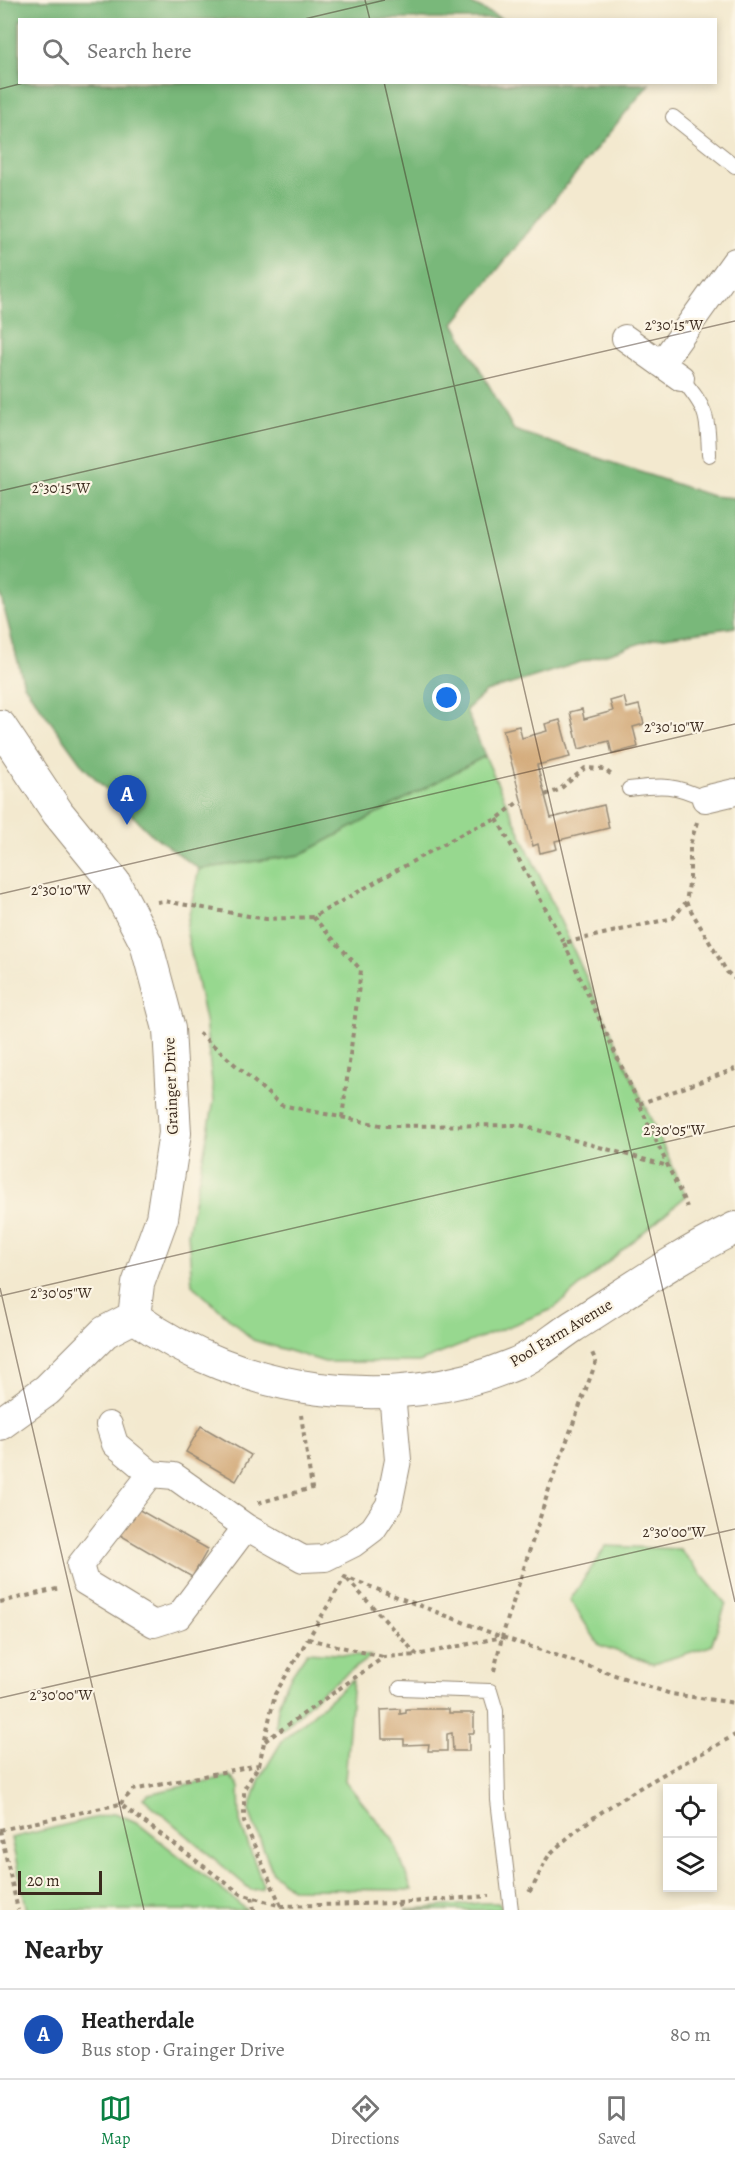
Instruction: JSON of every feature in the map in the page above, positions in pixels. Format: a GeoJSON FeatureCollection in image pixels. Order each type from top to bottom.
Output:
{"type":"FeatureCollection","features":[{"type":"Feature","properties":{"kind":"street"},"geometry":{"type":"LineString","coordinates":[[625,338],[671,371],[735,261]]}},
{"type":"Feature","properties":{"kind":"street","name":"Grainger Drive"},"geometry":{"type":"LineString","coordinates":[[0,726],[58,813],[114,882],[146,943],[169,1029],[175,1133],[162,1218],[138,1284],[134,1317]]}},
{"type":"Feature","properties":{"kind":"street"},"geometry":{"type":"LineString","coordinates":[[705,799],[735,792]]}},
{"type":"Feature","properties":{"kind":"street","name":"Pool Farm Avenue"},"geometry":{"type":"LineString","coordinates":[[134,1317],[162,1337],[228,1367],[308,1386],[356,1393],[392,1393],[424,1389],[516,1364],[698,1246],[735,1228]]}},
{"type":"Feature","properties":{"kind":"street"},"geometry":{"type":"LineString","coordinates":[[0,1424],[47,1390],[105,1332],[134,1317]]}},
{"type":"Feature","properties":{"kind":"street"},"geometry":{"type":"LineString","coordinates":[[109,1425],[115,1444],[151,1474],[174,1476],[240,1522],[303,1559],[325,1557],[353,1544],[373,1529],[388,1505],[398,1460],[392,1393]]}},
{"type":"Feature","properties":{"kind":"street"},"geometry":{"type":"LineString","coordinates":[[151,1474],[80,1565],[85,1582],[154,1624],[179,1616],[240,1522]]}},
{"type":"Feature","properties":{"kind":"lane"},"geometry":{"type":"LineString","coordinates":[[673,117],[735,166]]}},
{"type":"Feature","properties":{"kind":"lane"},"geometry":{"type":"LineString","coordinates":[[671,371],[702,402],[708,420],[709,455]]}},
{"type":"Feature","properties":{"kind":"lane"},"geometry":{"type":"LineString","coordinates":[[629,789],[662,785],[682,787],[705,799]]}},
{"type":"Feature","properties":{"kind":"lane"},"geometry":{"type":"LineString","coordinates":[[400,1688],[490,1691],[496,1712],[498,1800],[511,1910]]}},
{"type":"Feature","properties":{"kind":"path"},"geometry":{"type":"LineString","coordinates":[[545,795],[560,790],[585,768],[604,769],[629,789]]}},
{"type":"Feature","properties":{"kind":"path"},"geometry":{"type":"LineString","coordinates":[[705,799],[690,845],[686,902],[727,972],[735,979]]}},
{"type":"Feature","properties":{"kind":"path"},"geometry":{"type":"LineString","coordinates":[[127,909],[164,901],[266,919],[312,917],[467,831],[497,819],[518,802]]}},
{"type":"Feature","properties":{"kind":"path"},"geometry":{"type":"LineString","coordinates":[[497,819],[564,943],[687,1207]]}},
{"type":"Feature","properties":{"kind":"path"},"geometry":{"type":"LineString","coordinates":[[564,943],[673,918],[686,902]]}},
{"type":"Feature","properties":{"kind":"path"},"geometry":{"type":"LineString","coordinates":[[312,917],[361,970],[342,1118]]}},
{"type":"Feature","properties":{"kind":"path"},"geometry":{"type":"LineString","coordinates":[[169,1029],[201,1033],[281,1105],[385,1126],[520,1125],[668,1166]]}},
{"type":"Feature","properties":{"kind":"path"},"geometry":{"type":"LineString","coordinates":[[639,1104],[735,1069]]}},
{"type":"Feature","properties":{"kind":"path"},"geometry":{"type":"LineString","coordinates":[[490,1691],[501,1637],[550,1486],[596,1362],[579,1323]]}},
{"type":"Feature","properties":{"kind":"path"},"geometry":{"type":"LineString","coordinates":[[240,1522],[243,1506],[312,1488],[301,1417],[308,1386]]}},
{"type":"Feature","properties":{"kind":"path"},"geometry":{"type":"LineString","coordinates":[[325,1557],[417,1655]]}},
{"type":"Feature","properties":{"kind":"path"},"geometry":{"type":"LineString","coordinates":[[345,1577],[501,1637],[671,1694],[735,1703]]}},
{"type":"Feature","properties":{"kind":"path"},"geometry":{"type":"LineString","coordinates":[[281,1906],[244,1822],[244,1789],[259,1765],[275,1694],[345,1577]]}},
{"type":"Feature","properties":{"kind":"path"},"geometry":{"type":"LineString","coordinates":[[0,1602],[85,1582]]}},
{"type":"Feature","properties":{"kind":"path"},"geometry":{"type":"LineString","coordinates":[[308,1639],[384,1657],[417,1655],[501,1637]]}},
{"type":"Feature","properties":{"kind":"path"},"geometry":{"type":"LineString","coordinates":[[264,1741],[384,1657]]}},
{"type":"Feature","properties":{"kind":"path"},"geometry":{"type":"LineString","coordinates":[[525,1896],[538,1882],[550,1854],[583,1826],[638,1790],[735,1735]]}},
{"type":"Feature","properties":{"kind":"path"},"geometry":{"type":"LineString","coordinates":[[18,1910],[0,1830],[120,1804],[133,1790],[259,1765]]}},
{"type":"Feature","properties":{"kind":"path"},"geometry":{"type":"LineString","coordinates":[[120,1804],[241,1894],[281,1906],[398,1903],[509,1895]]}},
{"type":"Feature","properties":{"kind":"path"},"geometry":{"type":"LineString","coordinates":[[252,1897],[254,1910]]}},
{"type":"Feature","properties":{"kind":"path"},"geometry":{"type":"LineString","coordinates":[[398,1903],[401,1910]]}},
{"type":"Feature","properties":{"kind":"green space"},"geometry":{"type":"Polygon","coordinates":[[[0,0],[464,0],[500,18],[18,18],[18,84],[649,84],[454,323],[514,430],[712,496],[735,498],[735,627],[657,638],[486,692],[466,710],[485,756],[300,855],[199,869],[150,833],[83,766],[24,685],[0,593],[0,0]]]}},
{"type":"Feature","properties":{"kind":"green space"},"geometry":{"type":"Polygon","coordinates":[[[485,756],[686,1196],[553,1309],[419,1362],[325,1362],[253,1340],[192,1285],[188,1233],[214,1101],[205,1020],[186,929],[199,869],[300,855],[485,756]]]}},
{"type":"Feature","properties":{"kind":"green space"},"geometry":{"type":"Polygon","coordinates":[[[606,1546],[680,1549],[726,1604],[711,1646],[653,1664],[599,1645],[570,1600],[606,1546]]]}},
{"type":"Feature","properties":{"kind":"green space"},"geometry":{"type":"Polygon","coordinates":[[[307,1652],[371,1656],[319,1694],[282,1731],[276,1726],[279,1703],[289,1678],[307,1652]]]}},
{"type":"Feature","properties":{"kind":"green space"},"geometry":{"type":"Polygon","coordinates":[[[353,1679],[345,1781],[393,1840],[412,1890],[291,1889],[273,1873],[249,1811],[260,1778],[282,1741],[353,1679]]]}},
{"type":"Feature","properties":{"kind":"green space"},"geometry":{"type":"Polygon","coordinates":[[[230,1776],[239,1787],[240,1822],[263,1885],[261,1889],[251,1890],[143,1798],[148,1794],[230,1776]]]}},
{"type":"Feature","properties":{"kind":"green space"},"geometry":{"type":"Polygon","coordinates":[[[115,1813],[136,1822],[247,1910],[27,1910],[11,1838],[115,1813]]]}},
{"type":"Feature","properties":{"kind":"green space"},"geometry":{"type":"Polygon","coordinates":[[[498,1903],[505,1910],[405,1910],[498,1903]]]}},
{"type":"Feature","properties":{"kind":"building"},"geometry":{"type":"Polygon","coordinates":[[[624,697],[627,708],[639,705],[644,724],[633,727],[638,747],[612,754],[609,741],[579,749],[570,712],[582,709],[584,719],[613,711],[610,701],[624,697]]]}},
{"type":"Feature","properties":{"kind":"building"},"geometry":{"type":"Polygon","coordinates":[[[560,720],[570,757],[537,765],[551,818],[604,805],[609,828],[555,841],[557,849],[540,853],[538,844],[533,846],[503,730],[519,726],[522,738],[547,731],[545,724],[560,720]]]}},
{"type":"Feature","properties":{"kind":"building"},"geometry":{"type":"Polygon","coordinates":[[[201,1426],[251,1455],[236,1481],[186,1452],[201,1426]]]}},
{"type":"Feature","properties":{"kind":"building"},"geometry":{"type":"Polygon","coordinates":[[[136,1508],[208,1549],[192,1577],[120,1535],[136,1508]]]}},
{"type":"Feature","properties":{"kind":"building"},"geometry":{"type":"Polygon","coordinates":[[[400,1709],[400,1714],[406,1713],[406,1709],[449,1709],[449,1713],[474,1713],[474,1733],[469,1733],[469,1751],[453,1751],[452,1733],[447,1734],[447,1751],[428,1751],[429,1744],[404,1745],[404,1739],[382,1739],[381,1710],[400,1709]]]}},
{"type":"Feature","properties":{"kind":"place","name":"Heatherdale"},"geometry":{"type":"Point","coordinates":[127,825]}}]}
